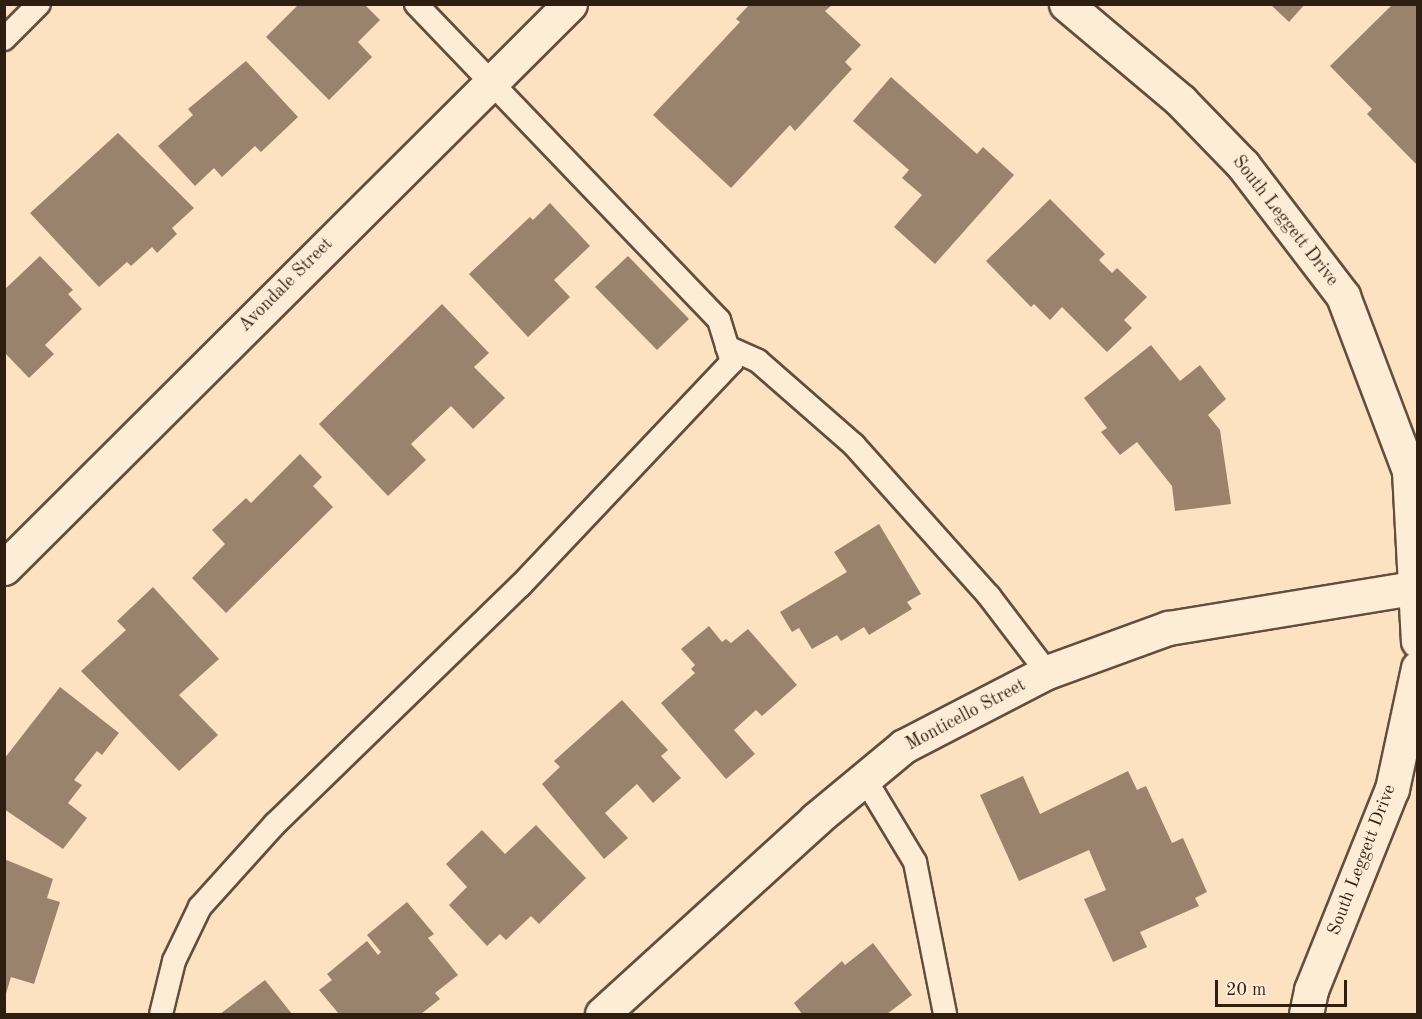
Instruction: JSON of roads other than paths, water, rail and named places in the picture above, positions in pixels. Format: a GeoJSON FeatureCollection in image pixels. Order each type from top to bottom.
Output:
{"type":"FeatureCollection","features":[{"type":"Feature","properties":{"kind":"street","name":"Avondale Street"},"geometry":{"type":"LineString","coordinates":[[4,568],[570,4]]}},
{"type":"Feature","properties":{"kind":"street","name":"South Leggett Drive"},"geometry":{"type":"LineString","coordinates":[[1066,4],[1181,101],[1243,165],[1343,296],[1409,471],[1418,641]]}},
{"type":"Feature","properties":{"kind":"street","name":"Monticello Street"},"geometry":{"type":"LineString","coordinates":[[602,1014],[816,819],[904,746],[1047,672],[1168,628],[1416,587]]}},
{"type":"Feature","properties":{"kind":"street","name":"South Leggett Drive"},"geometry":{"type":"LineString","coordinates":[[1306,1014],[1311,990],[1392,789],[1418,668]]}},
{"type":"Feature","properties":{"kind":"lane"},"geometry":{"type":"LineString","coordinates":[[4,39],[39,4]]}},
{"type":"Feature","properties":{"kind":"lane"},"geometry":{"type":"LineString","coordinates":[[161,1014],[174,961],[200,907],[275,824],[520,586],[662,440],[732,362],[719,320],[416,4]]}},
{"type":"Feature","properties":{"kind":"lane"},"geometry":{"type":"LineString","coordinates":[[728,347],[758,361],[854,445],[989,596],[1047,672]]}},
{"type":"Feature","properties":{"kind":"lane"},"geometry":{"type":"LineString","coordinates":[[865,779],[915,862],[945,1014]]}}]}
